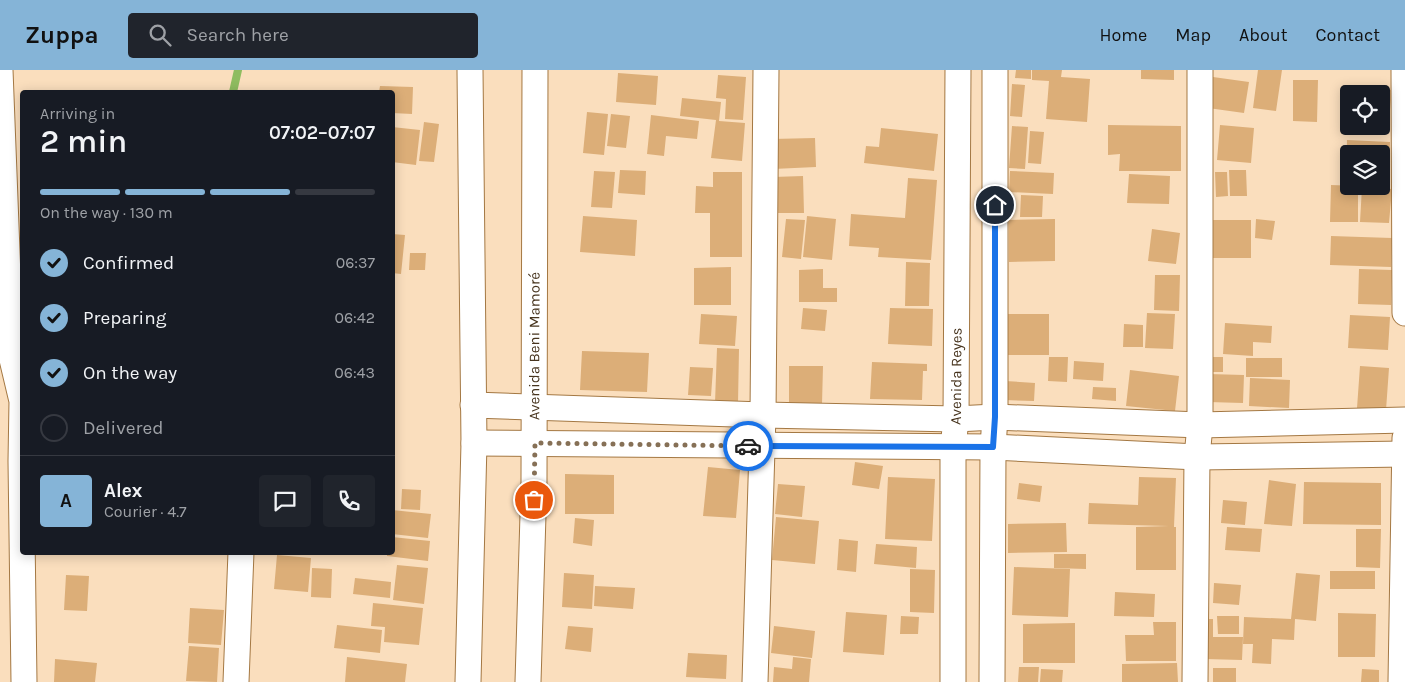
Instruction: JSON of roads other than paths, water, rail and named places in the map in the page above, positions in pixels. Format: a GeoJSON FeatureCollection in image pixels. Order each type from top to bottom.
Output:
{"type":"FeatureCollection","features":[{"type":"Feature","properties":{"kind":"street"},"geometry":{"type":"LineString","coordinates":[[0,70],[11,355],[20,392]]}},
{"type":"Feature","properties":{"kind":"street"},"geometry":{"type":"LineString","coordinates":[[468,682],[474,442],[470,70]]}},
{"type":"Feature","properties":{"kind":"street","name":"Avenida Beni Mamoré"},"geometry":{"type":"LineString","coordinates":[[528,682],[535,443],[535,70]]}},
{"type":"Feature","properties":{"kind":"street"},"geometry":{"type":"LineString","coordinates":[[756,682],[763,415],[766,70]]}},
{"type":"Feature","properties":{"kind":"street","name":"Avenida Reyes"},"geometry":{"type":"LineString","coordinates":[[953,682],[953,448],[956,419],[958,70]]}},
{"type":"Feature","properties":{"kind":"street"},"geometry":{"type":"LineString","coordinates":[[992,682],[993,447],[995,417],[994,70]]}},
{"type":"Feature","properties":{"kind":"street"},"geometry":{"type":"LineString","coordinates":[[1195,682],[1200,425],[1200,70]]}},
{"type":"Feature","properties":{"kind":"street"},"geometry":{"type":"LineString","coordinates":[[1404,70],[1405,313]]}},
{"type":"Feature","properties":{"kind":"street"},"geometry":{"type":"LineString","coordinates":[[473,405],[763,415],[956,419],[995,417],[1200,425],[1405,420]]}},
{"type":"Feature","properties":{"kind":"street"},"geometry":{"type":"LineString","coordinates":[[1400,682],[1405,436]]}},
{"type":"Feature","properties":{"kind":"street"},"geometry":{"type":"LineString","coordinates":[[474,442],[993,447],[1198,457],[1405,454]]}},
{"type":"Feature","properties":{"kind":"street"},"geometry":{"type":"LineString","coordinates":[[22,555],[24,682]]}},
{"type":"Feature","properties":{"kind":"street"},"geometry":{"type":"LineString","coordinates":[[236,682],[241,555]]}},
{"type":"Feature","properties":{"kind":"waterway"},"geometry":{"type":"LineString","coordinates":[[233,90],[238,70]]}}]}
